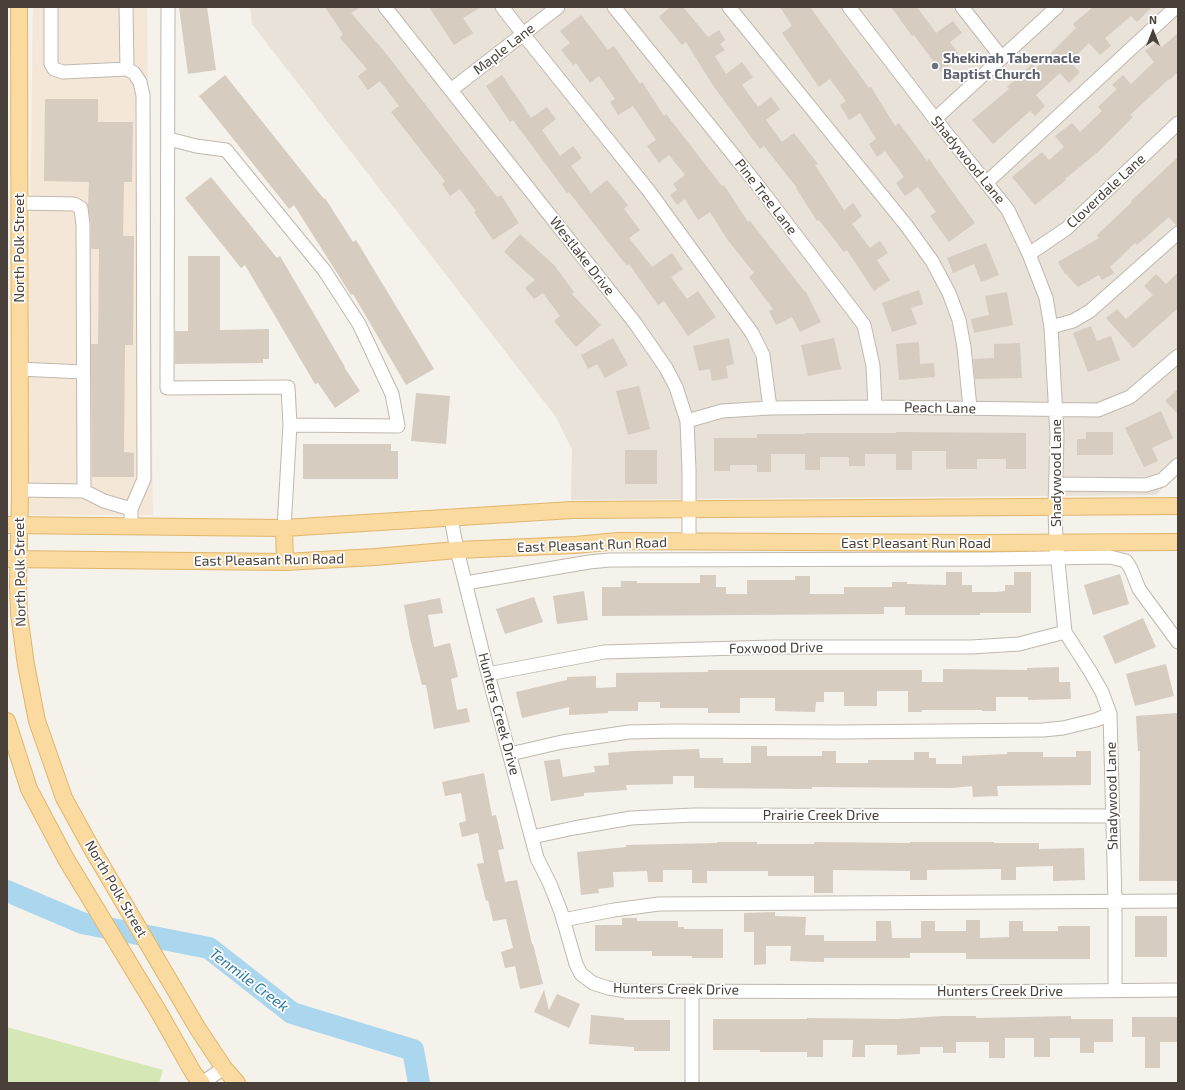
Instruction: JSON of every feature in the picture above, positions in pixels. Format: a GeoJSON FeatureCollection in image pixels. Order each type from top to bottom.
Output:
{"type":"FeatureCollection","features":[{"type":"Feature","properties":{"kind":"main road","name":"North Polk Street"},"geometry":{"type":"LineString","coordinates":[[19,7],[13,105],[19,203],[13,370],[20,490],[13,525],[13,560],[26,665],[37,721],[64,798],[92,849],[198,1029],[224,1068],[237,1083]]}},
{"type":"Feature","properties":{"kind":"main road"},"geometry":{"type":"LineString","coordinates":[[13,525],[284,528],[572,510],[1178,506]]}},
{"type":"Feature","properties":{"kind":"main road"},"geometry":{"type":"LineString","coordinates":[[284,528],[285,562]]}},
{"type":"Feature","properties":{"kind":"main road","name":"East Pleasant Run Road"},"geometry":{"type":"LineString","coordinates":[[13,560],[285,562],[618,541],[1178,542]]}},
{"type":"Feature","properties":{"kind":"main road","name":"North Polk Street"},"geometry":{"type":"LineString","coordinates":[[7,721],[29,789],[66,858],[157,1008],[194,1074],[202,1083]]}},
{"type":"Feature","properties":{"kind":"street"},"geometry":{"type":"LineString","coordinates":[[51,7],[51,64],[54,69],[63,72],[127,69],[134,73],[140,82],[143,95],[144,479],[131,509],[131,526]]}},
{"type":"Feature","properties":{"kind":"street"},"geometry":{"type":"LineString","coordinates":[[126,7],[127,69]]}},
{"type":"Feature","properties":{"kind":"street"},"geometry":{"type":"LineString","coordinates":[[168,7],[169,139],[167,388],[288,387],[290,425],[284,528]]}},
{"type":"Feature","properties":{"kind":"street","name":"Westlake Drive"},"geometry":{"type":"LineString","coordinates":[[385,7],[635,323],[666,368],[676,387],[687,421],[689,542]]}},
{"type":"Feature","properties":{"kind":"street"},"geometry":{"type":"LineString","coordinates":[[502,7],[649,191],[752,333],[763,355],[770,408]]}},
{"type":"Feature","properties":{"kind":"street","name":"Maple Lane"},"geometry":{"type":"LineString","coordinates":[[451,90],[558,7]]}},
{"type":"Feature","properties":{"kind":"street","name":"Pine Tree Lane"},"geometry":{"type":"LineString","coordinates":[[614,7],[756,183],[864,324],[873,366],[875,407]]}},
{"type":"Feature","properties":{"kind":"street"},"geometry":{"type":"LineString","coordinates":[[729,7],[906,225],[932,261],[949,293],[959,320],[964,347],[970,408]]}},
{"type":"Feature","properties":{"kind":"street","name":"Shadywood Lane"},"geometry":{"type":"LineString","coordinates":[[849,7],[935,119],[1008,210],[1029,254],[1046,298],[1051,327],[1057,434],[1055,507],[1056,542],[1065,632],[1102,692],[1110,714],[1115,901],[1115,990]]}},
{"type":"Feature","properties":{"kind":"street"},"geometry":{"type":"LineString","coordinates":[[962,7],[1002,58]]}},
{"type":"Feature","properties":{"kind":"street"},"geometry":{"type":"LineString","coordinates":[[935,119],[1057,7]]}},
{"type":"Feature","properties":{"kind":"street"},"geometry":{"type":"LineString","coordinates":[[986,183],[1176,7]]}},
{"type":"Feature","properties":{"kind":"street","name":"Cloverdale Lane"},"geometry":{"type":"LineString","coordinates":[[1029,254],[1066,228],[1178,123]]}},
{"type":"Feature","properties":{"kind":"street"},"geometry":{"type":"LineString","coordinates":[[169,139],[196,146],[226,150],[324,270],[359,324],[392,394],[398,426],[290,425]]}},
{"type":"Feature","properties":{"kind":"street"},"geometry":{"type":"LineString","coordinates":[[19,203],[74,204],[81,208],[83,225],[84,491]]}},
{"type":"Feature","properties":{"kind":"street"},"geometry":{"type":"LineString","coordinates":[[1051,327],[1072,321],[1090,311],[1116,290],[1178,233]]}},
{"type":"Feature","properties":{"kind":"street","name":"Peach Lane"},"geometry":{"type":"LineString","coordinates":[[687,421],[722,411],[770,408],[875,407],[1098,410],[1130,397],[1178,356]]}},
{"type":"Feature","properties":{"kind":"street"},"geometry":{"type":"LineString","coordinates":[[13,370],[83,372]]}},
{"type":"Feature","properties":{"kind":"street"},"geometry":{"type":"LineString","coordinates":[[1056,484],[1146,485],[1162,480],[1178,465]]}},
{"type":"Feature","properties":{"kind":"street"},"geometry":{"type":"LineString","coordinates":[[20,490],[84,491],[104,501],[131,509]]}},
{"type":"Feature","properties":{"kind":"street","name":"Hunters Creek Drive"},"geometry":{"type":"LineString","coordinates":[[452,518],[457,550],[537,858],[550,884],[563,920],[576,964],[581,974],[593,983],[608,988],[627,991],[968,992],[1178,990]]}},
{"type":"Feature","properties":{"kind":"street"},"geometry":{"type":"LineString","coordinates":[[466,583],[589,562],[610,560],[1110,557],[1126,561],[1139,589],[1178,642]]}},
{"type":"Feature","properties":{"kind":"street","name":"Foxwood Drive"},"geometry":{"type":"LineString","coordinates":[[488,674],[604,652],[773,647],[971,647],[1019,644],[1065,632]]}},
{"type":"Feature","properties":{"kind":"street"},"geometry":{"type":"LineString","coordinates":[[510,754],[562,742],[629,732],[1043,730],[1063,728],[1096,720],[1110,714]]}},
{"type":"Feature","properties":{"kind":"street","name":"Prairie Creek Drive"},"geometry":{"type":"LineString","coordinates":[[532,837],[631,818],[694,815],[1112,816]]}},
{"type":"Feature","properties":{"kind":"street"},"geometry":{"type":"LineString","coordinates":[[563,920],[614,910],[658,904],[1178,901]]}},
{"type":"Feature","properties":{"kind":"street"},"geometry":{"type":"LineString","coordinates":[[692,990],[692,1083]]}},
{"type":"Feature","properties":{"kind":"street"},"geometry":{"type":"LineString","coordinates":[[202,1083],[224,1068]]}},
{"type":"Feature","properties":{"kind":"shaded area"},"geometry":{"type":"Polygon","coordinates":[[[33,7],[147,7],[153,515],[26,515],[33,7]]]}},
{"type":"Feature","properties":{"kind":"shaded area"},"geometry":{"type":"Polygon","coordinates":[[[250,7],[1178,7],[1178,473],[1156,495],[571,500],[572,450],[556,417],[252,24],[250,7]]]}},
{"type":"Feature","properties":{"kind":"green space"},"geometry":{"type":"Polygon","coordinates":[[[7,1027],[163,1070],[159,1083],[7,1083],[7,1027]]]}},
{"type":"Feature","properties":{"kind":"building"},"geometry":{"type":"Polygon","coordinates":[[[179,7],[207,7],[216,70],[188,74],[179,7]]]}},
{"type":"Feature","properties":{"kind":"building"},"geometry":{"type":"Polygon","coordinates":[[[325,7],[361,7],[351,13],[384,51],[497,197],[501,195],[519,223],[493,240],[474,212],[476,211],[460,189],[450,196],[442,184],[445,181],[391,112],[399,106],[380,81],[368,90],[358,76],[367,69],[340,38],[343,34],[325,7]]]}},
{"type":"Feature","properties":{"kind":"building"},"geometry":{"type":"Polygon","coordinates":[[[429,7],[481,7],[463,18],[473,33],[454,45],[429,7]]]}},
{"type":"Feature","properties":{"kind":"building"},"geometry":{"type":"Polygon","coordinates":[[[670,7],[683,7],[708,37],[719,30],[725,40],[720,44],[725,50],[715,56],[726,74],[742,62],[753,77],[742,85],[758,107],[771,97],[780,109],[766,120],[782,142],[794,133],[818,164],[815,165],[844,210],[853,203],[862,216],[852,224],[870,248],[880,241],[888,253],[877,260],[890,280],[874,291],[847,250],[844,252],[819,220],[817,221],[797,188],[764,146],[760,149],[712,84],[686,42],[682,45],[659,17],[670,7]]]}},
{"type":"Feature","properties":{"kind":"building"},"geometry":{"type":"Polygon","coordinates":[[[780,7],[810,7],[869,88],[871,87],[895,126],[899,123],[927,161],[929,159],[975,223],[949,242],[930,216],[936,212],[918,187],[905,196],[896,183],[904,177],[885,151],[877,157],[869,144],[876,139],[860,113],[849,120],[840,105],[846,101],[830,79],[819,87],[782,33],[792,26],[780,7]]]}},
{"type":"Feature","properties":{"kind":"building"},"geometry":{"type":"Polygon","coordinates":[[[891,7],[917,7],[936,33],[953,21],[962,33],[950,42],[961,57],[941,72],[891,7]]]}},
{"type":"Feature","properties":{"kind":"building"},"geometry":{"type":"Polygon","coordinates":[[[1093,7],[1152,7],[1137,22],[1131,16],[1105,38],[1111,46],[1100,55],[1089,43],[1070,62],[1080,72],[1069,83],[1060,73],[1036,95],[1045,106],[1035,116],[1030,111],[993,144],[972,120],[1009,89],[1007,87],[1032,64],[1036,68],[1076,28],[1073,24],[1093,7]]]}},
{"type":"Feature","properties":{"kind":"building"},"geometry":{"type":"Polygon","coordinates":[[[581,15],[608,50],[614,46],[640,84],[642,82],[664,116],[666,114],[722,186],[724,185],[748,222],[750,221],[806,292],[821,322],[800,332],[792,317],[776,325],[769,311],[773,309],[749,277],[754,273],[727,239],[710,212],[698,220],[685,199],[677,205],[670,195],[677,190],[673,184],[685,175],[669,155],[659,163],[647,146],[656,140],[633,106],[618,115],[610,102],[615,99],[599,76],[590,83],[576,63],[573,65],[561,50],[570,43],[560,31],[581,15]]]}},
{"type":"Feature","properties":{"kind":"building"},"geometry":{"type":"Polygon","coordinates":[[[1178,33],[1178,72],[1130,115],[1133,117],[1098,152],[1035,205],[1012,177],[1042,152],[1049,160],[1064,147],[1055,136],[1072,123],[1080,132],[1102,111],[1098,107],[1117,89],[1112,85],[1123,75],[1131,84],[1154,62],[1145,51],[1157,42],[1162,47],[1178,33]]]}},
{"type":"Feature","properties":{"kind":"building"},"geometry":{"type":"Polygon","coordinates":[[[225,75],[324,199],[325,198],[353,242],[356,240],[434,369],[406,385],[353,294],[351,295],[294,205],[289,209],[199,96],[225,75]]]}},
{"type":"Feature","properties":{"kind":"building"},"geometry":{"type":"Polygon","coordinates":[[[502,75],[531,118],[547,107],[556,119],[542,130],[560,156],[573,146],[582,158],[571,166],[591,193],[607,180],[628,205],[624,209],[640,230],[629,238],[652,267],[672,253],[683,269],[671,277],[687,299],[698,291],[716,317],[688,336],[664,301],[658,305],[629,264],[627,266],[569,192],[567,193],[513,120],[510,122],[486,86],[502,75]]]}},
{"type":"Feature","properties":{"kind":"building"},"geometry":{"type":"Polygon","coordinates":[[[45,99],[98,99],[98,122],[133,122],[132,182],[124,182],[123,236],[134,236],[133,345],[125,345],[124,452],[134,453],[134,477],[92,477],[91,344],[98,344],[99,249],[91,249],[91,225],[88,206],[89,182],[44,181],[45,99]]]}},
{"type":"Feature","properties":{"kind":"building"},"geometry":{"type":"Polygon","coordinates":[[[1178,157],[1178,225],[1176,225],[1169,217],[1137,245],[1135,243],[1110,267],[1114,273],[1102,280],[1099,275],[1078,287],[1065,274],[1058,262],[1099,238],[1097,235],[1178,157]]]}},
{"type":"Feature","properties":{"kind":"building"},"geometry":{"type":"Polygon","coordinates":[[[211,177],[277,258],[280,256],[344,367],[360,391],[335,408],[318,383],[315,384],[245,265],[241,268],[185,198],[211,177]]]}},
{"type":"Feature","properties":{"kind":"building"},"geometry":{"type":"Polygon","coordinates":[[[520,234],[554,265],[574,292],[572,294],[601,325],[576,347],[554,321],[560,316],[543,293],[534,299],[525,288],[535,280],[504,252],[520,234]]]}},
{"type":"Feature","properties":{"kind":"building"},"geometry":{"type":"Polygon","coordinates":[[[986,243],[999,275],[981,282],[974,264],[953,273],[947,258],[986,243]]]}},
{"type":"Feature","properties":{"kind":"building"},"geometry":{"type":"Polygon","coordinates":[[[188,256],[220,256],[220,330],[269,329],[269,359],[263,359],[263,363],[175,364],[175,331],[188,331],[188,256]]]}},
{"type":"Feature","properties":{"kind":"building"},"geometry":{"type":"Polygon","coordinates":[[[1178,272],[1178,308],[1133,348],[1106,318],[1117,309],[1126,319],[1153,295],[1144,286],[1156,274],[1166,284],[1178,272]]]}},
{"type":"Feature","properties":{"kind":"building"},"geometry":{"type":"Polygon","coordinates":[[[919,290],[923,304],[911,308],[917,324],[892,332],[882,303],[919,290]]]}},
{"type":"Feature","properties":{"kind":"building"},"geometry":{"type":"Polygon","coordinates":[[[1007,292],[1013,325],[974,333],[971,319],[989,315],[985,296],[1007,292]]]}},
{"type":"Feature","properties":{"kind":"building"},"geometry":{"type":"Polygon","coordinates":[[[1091,326],[1097,341],[1111,336],[1120,360],[1088,372],[1073,333],[1091,326]]]}},
{"type":"Feature","properties":{"kind":"building"},"geometry":{"type":"Polygon","coordinates":[[[613,338],[628,365],[605,378],[597,364],[588,369],[581,355],[613,338]]]}},
{"type":"Feature","properties":{"kind":"building"},"geometry":{"type":"Polygon","coordinates":[[[729,338],[734,364],[726,366],[728,378],[712,381],[710,369],[699,371],[693,346],[729,338]]]}},
{"type":"Feature","properties":{"kind":"building"},"geometry":{"type":"Polygon","coordinates":[[[834,338],[841,369],[808,376],[801,345],[834,338]]]}},
{"type":"Feature","properties":{"kind":"building"},"geometry":{"type":"Polygon","coordinates":[[[919,342],[920,364],[934,363],[935,377],[899,380],[896,344],[919,342]]]}},
{"type":"Feature","properties":{"kind":"building"},"geometry":{"type":"Polygon","coordinates":[[[1020,343],[1022,378],[975,379],[973,359],[994,358],[994,344],[1020,343]]]}},
{"type":"Feature","properties":{"kind":"building"},"geometry":{"type":"Polygon","coordinates":[[[639,386],[650,429],[628,435],[616,391],[639,386]]]}},
{"type":"Feature","properties":{"kind":"building"},"geometry":{"type":"Polygon","coordinates":[[[1178,389],[1178,414],[1165,401],[1178,389]]]}},
{"type":"Feature","properties":{"kind":"building"},"geometry":{"type":"Polygon","coordinates":[[[416,393],[450,396],[446,444],[411,441],[416,393]]]}},
{"type":"Feature","properties":{"kind":"building"},"geometry":{"type":"Polygon","coordinates":[[[1161,411],[1173,438],[1152,448],[1158,461],[1144,467],[1125,428],[1161,411]]]}},
{"type":"Feature","properties":{"kind":"building"},"geometry":{"type":"Polygon","coordinates":[[[896,432],[1026,433],[1026,469],[1006,469],[1006,459],[977,459],[977,469],[946,469],[946,451],[912,451],[912,470],[896,470],[896,454],[865,454],[865,466],[849,466],[849,457],[820,457],[820,470],[805,470],[805,454],[771,454],[771,472],[757,472],[757,465],[730,465],[730,471],[714,471],[714,438],[757,438],[757,434],[896,432]]]}},
{"type":"Feature","properties":{"kind":"building"},"geometry":{"type":"Polygon","coordinates":[[[1086,432],[1113,432],[1113,455],[1077,455],[1077,439],[1086,439],[1086,432]]]}},
{"type":"Feature","properties":{"kind":"building"},"geometry":{"type":"Polygon","coordinates":[[[303,444],[391,444],[391,451],[398,451],[398,479],[303,479],[303,444]]]}},
{"type":"Feature","properties":{"kind":"building"},"geometry":{"type":"Polygon","coordinates":[[[625,450],[657,450],[657,484],[625,484],[625,450]]]}},
{"type":"Feature","properties":{"kind":"building"},"geometry":{"type":"Polygon","coordinates":[[[946,572],[962,572],[962,585],[972,585],[972,592],[997,592],[1005,591],[1005,585],[1014,585],[1014,572],[1031,572],[1031,613],[905,615],[905,607],[884,607],[884,614],[602,616],[602,587],[621,587],[621,581],[637,581],[637,583],[700,583],[700,575],[716,575],[716,587],[726,587],[726,594],[747,594],[747,580],[795,580],[795,576],[810,576],[810,594],[844,594],[844,587],[892,587],[892,582],[946,585],[946,572]]]}},
{"type":"Feature","properties":{"kind":"building"},"geometry":{"type":"Polygon","coordinates":[[[1120,574],[1129,604],[1093,615],[1084,585],[1120,574]]]}},
{"type":"Feature","properties":{"kind":"building"},"geometry":{"type":"Polygon","coordinates":[[[584,591],[588,620],[557,624],[553,596],[584,591]]]}},
{"type":"Feature","properties":{"kind":"building"},"geometry":{"type":"Polygon","coordinates":[[[534,597],[543,622],[505,634],[496,609],[534,597]]]}},
{"type":"Feature","properties":{"kind":"building"},"geometry":{"type":"Polygon","coordinates":[[[440,598],[443,613],[428,615],[434,647],[450,643],[458,677],[451,679],[457,710],[467,708],[470,722],[434,729],[426,685],[422,685],[410,638],[404,605],[440,598]]]}},
{"type":"Feature","properties":{"kind":"building"},"geometry":{"type":"Polygon","coordinates":[[[1143,618],[1156,647],[1115,664],[1103,636],[1143,618]]]}},
{"type":"Feature","properties":{"kind":"building"},"geometry":{"type":"Polygon","coordinates":[[[1166,664],[1174,696],[1135,706],[1126,674],[1166,664]]]}},
{"type":"Feature","properties":{"kind":"building"},"geometry":{"type":"Polygon","coordinates":[[[1059,667],[1059,682],[1070,682],[1071,699],[1028,700],[1028,697],[996,697],[996,711],[922,710],[922,712],[908,712],[908,691],[877,691],[877,706],[844,706],[844,692],[824,692],[824,702],[816,702],[815,712],[775,711],[775,698],[740,698],[740,713],[708,713],[708,708],[660,708],[660,702],[638,702],[638,711],[608,711],[608,713],[569,715],[569,707],[522,718],[516,692],[567,680],[567,677],[596,676],[596,688],[616,687],[616,673],[708,672],[708,670],[922,670],[922,682],[943,682],[943,669],[1027,670],[1027,668],[1059,667]]]}},
{"type":"Feature","properties":{"kind":"building"},"geometry":{"type":"Polygon","coordinates":[[[1178,713],[1178,881],[1139,881],[1140,751],[1138,751],[1136,716],[1178,713]]]}},
{"type":"Feature","properties":{"kind":"building"},"geometry":{"type":"Polygon","coordinates":[[[751,746],[767,746],[767,756],[822,756],[822,751],[836,751],[836,763],[868,763],[868,760],[914,760],[914,752],[929,752],[929,758],[936,758],[936,764],[962,764],[962,756],[1007,754],[1007,752],[1043,752],[1043,757],[1076,757],[1076,751],[1091,751],[1091,785],[997,786],[998,796],[973,797],[972,786],[953,788],[694,788],[694,776],[673,776],[673,784],[626,785],[627,790],[584,793],[584,796],[551,801],[544,761],[560,759],[563,777],[595,772],[594,766],[609,765],[608,753],[633,751],[699,749],[700,758],[723,758],[723,763],[751,763],[751,746]]]}},
{"type":"Feature","properties":{"kind":"building"},"geometry":{"type":"Polygon","coordinates":[[[484,773],[492,816],[496,815],[504,849],[498,850],[505,882],[517,880],[543,984],[520,989],[515,966],[505,968],[501,952],[513,948],[506,919],[493,921],[488,900],[486,901],[477,864],[484,863],[478,833],[462,837],[459,823],[466,821],[461,793],[445,796],[442,782],[484,773]]]}},
{"type":"Feature","properties":{"kind":"building"},"geometry":{"type":"Polygon","coordinates":[[[757,842],[757,844],[814,844],[814,842],[1039,843],[1039,849],[1084,848],[1085,880],[1053,881],[1053,866],[1016,867],[1016,880],[1001,880],[1001,869],[927,870],[927,880],[910,880],[910,871],[833,870],[833,893],[814,893],[814,876],[768,876],[768,871],[707,871],[707,883],[692,883],[692,870],[663,870],[663,882],[648,882],[647,871],[613,872],[614,887],[598,889],[599,893],[581,895],[577,852],[626,847],[626,845],[757,842]]]}},
{"type":"Feature","properties":{"kind":"building"},"geometry":{"type":"Polygon","coordinates":[[[775,912],[775,916],[806,917],[805,935],[824,935],[824,941],[876,941],[876,921],[891,921],[892,938],[921,938],[921,921],[935,921],[935,931],[966,931],[966,920],[980,920],[980,938],[1009,937],[1009,921],[1023,921],[1023,931],[1058,931],[1058,926],[1090,926],[1090,959],[966,959],[966,953],[910,953],[910,958],[824,958],[824,962],[790,961],[791,946],[766,946],[766,964],[754,965],[754,932],[744,932],[744,913],[775,912]]]}},
{"type":"Feature","properties":{"kind":"building"},"geometry":{"type":"Polygon","coordinates":[[[1135,916],[1167,916],[1167,957],[1135,957],[1135,916]]]}},
{"type":"Feature","properties":{"kind":"building"},"geometry":{"type":"Polygon","coordinates":[[[622,918],[637,918],[637,921],[678,921],[678,927],[684,927],[684,929],[723,929],[723,958],[652,956],[652,951],[595,951],[595,925],[622,925],[622,918]]]}},
{"type":"Feature","properties":{"kind":"building"},"geometry":{"type":"Polygon","coordinates":[[[544,990],[549,1010],[557,994],[580,1004],[569,1028],[534,1012],[544,990]]]}},
{"type":"Feature","properties":{"kind":"building"},"geometry":{"type":"Polygon","coordinates":[[[591,1015],[624,1018],[624,1020],[670,1020],[670,1051],[634,1051],[634,1047],[589,1044],[591,1015]]]}},
{"type":"Feature","properties":{"kind":"building"},"geometry":{"type":"Polygon","coordinates":[[[943,1016],[976,1016],[976,1018],[1071,1016],[1071,1019],[1113,1019],[1113,1042],[1094,1042],[1094,1053],[1080,1053],[1080,1038],[1050,1038],[1050,1057],[1034,1057],[1034,1038],[1005,1038],[1005,1058],[989,1058],[989,1042],[956,1042],[956,1053],[943,1053],[943,1047],[920,1047],[920,1054],[897,1055],[897,1045],[865,1045],[865,1057],[852,1057],[853,1040],[823,1040],[823,1057],[807,1057],[807,1052],[713,1050],[713,1019],[897,1019],[943,1016]]]}},
{"type":"Feature","properties":{"kind":"building"},"geometry":{"type":"Polygon","coordinates":[[[1132,1017],[1178,1017],[1178,1042],[1160,1042],[1160,1068],[1145,1068],[1145,1037],[1132,1037],[1132,1017]]]}},
{"type":"Feature","properties":{"kind":"waterway","name":"Tenmile Creek"},"geometry":{"type":"LineString","coordinates":[[7,891],[82,923],[209,948],[292,1013],[413,1050],[419,1083]]}},
{"type":"Feature","properties":{"kind":"place","name":"Shekinah Tabernacle Baptist Church"},"geometry":{"type":"Point","coordinates":[935,66]}}]}
